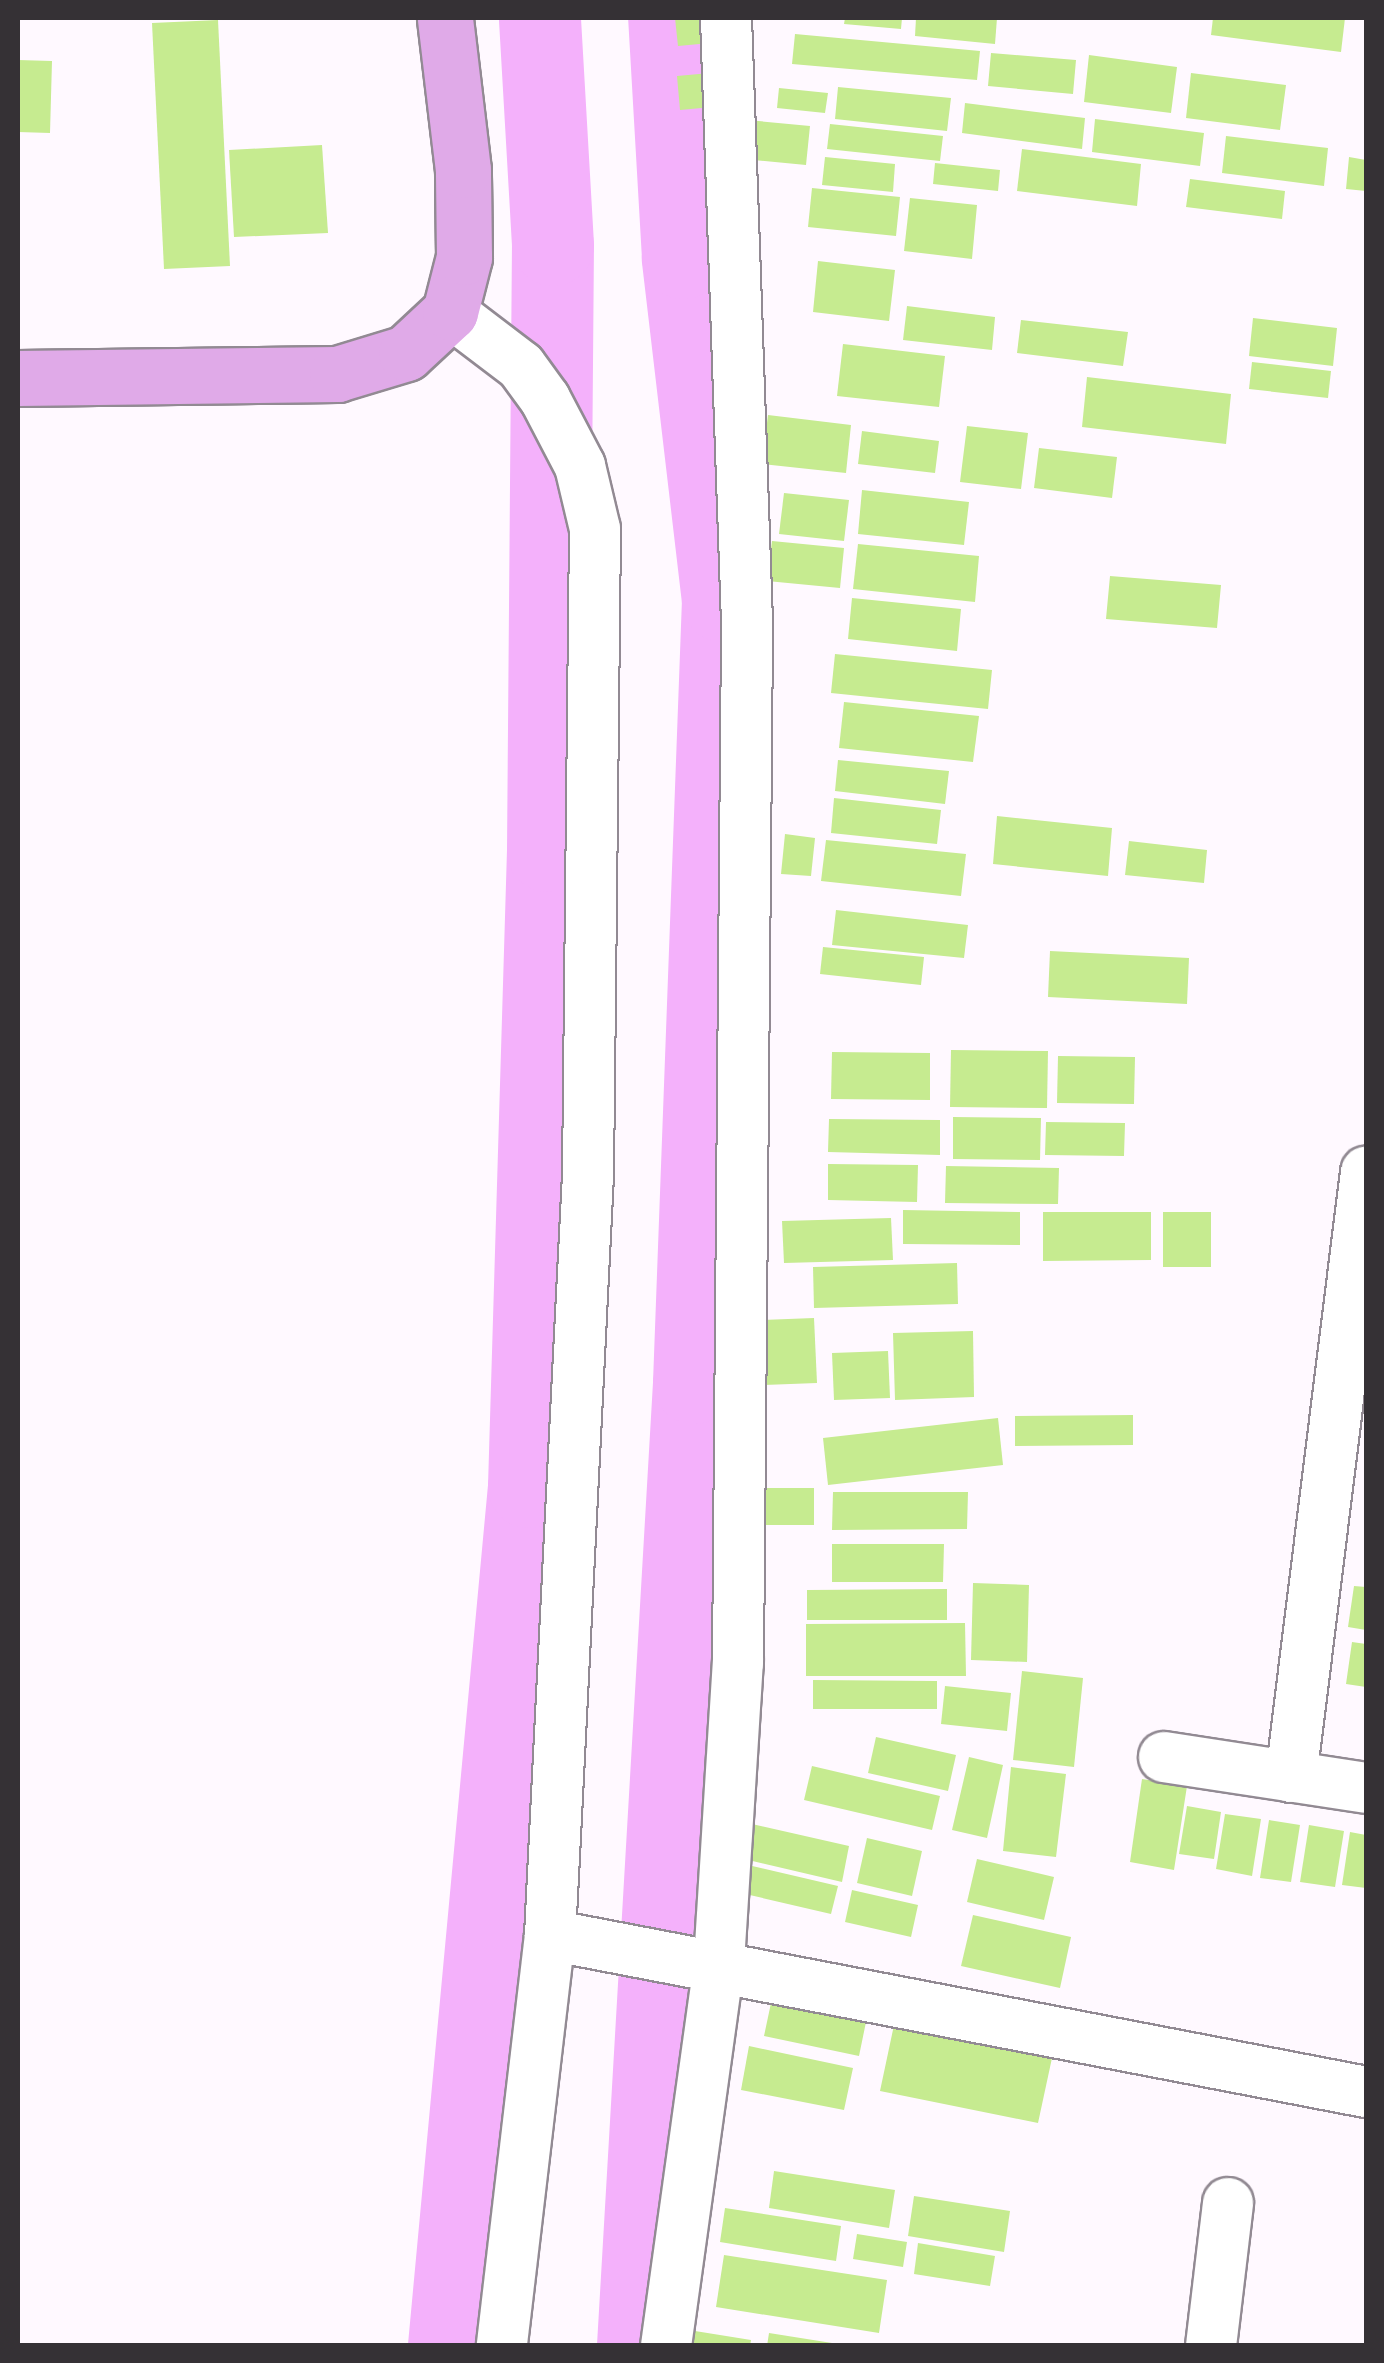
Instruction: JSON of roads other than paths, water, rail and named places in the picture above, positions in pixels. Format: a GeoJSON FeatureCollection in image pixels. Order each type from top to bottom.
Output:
{"type":"FeatureCollection","features":[{"type":"Feature","properties":{"kind":"main road"},"geometry":{"type":"LineString","coordinates":[[18,378],[337,374],[406,353],[450,312],[464,257],[463,170],[445,18]]}},
{"type":"Feature","properties":{"kind":"street"},"geometry":{"type":"LineString","coordinates":[[666,2346],[707,1960],[740,1550],[748,622],[726,18]]}},
{"type":"Feature","properties":{"kind":"street"},"geometry":{"type":"LineString","coordinates":[[450,312],[522,366],[565,432],[591,502],[588,1175],[550,1935],[502,2346]]}},
{"type":"Feature","properties":{"kind":"street"},"geometry":{"type":"LineString","coordinates":[[1291,1776],[1366,1172]]}},
{"type":"Feature","properties":{"kind":"street"},"geometry":{"type":"LineString","coordinates":[[1164,1757],[1366,1788]]}},
{"type":"Feature","properties":{"kind":"street"},"geometry":{"type":"LineString","coordinates":[[550,1935],[707,1960],[1366,2092]]}},
{"type":"Feature","properties":{"kind":"street"},"geometry":{"type":"LineString","coordinates":[[1211,2346],[1228,2203]]}},
{"type":"Feature","properties":{"kind":"waterway"},"geometry":{"type":"LineString","coordinates":[[449,2346],[529,1487],[548,851],[553,245],[540,18]]}},
{"type":"Feature","properties":{"kind":"waterway"},"geometry":{"type":"LineString","coordinates":[[638,2346],[694,1383],[723,601],[683,258],[669,18]]}}]}
